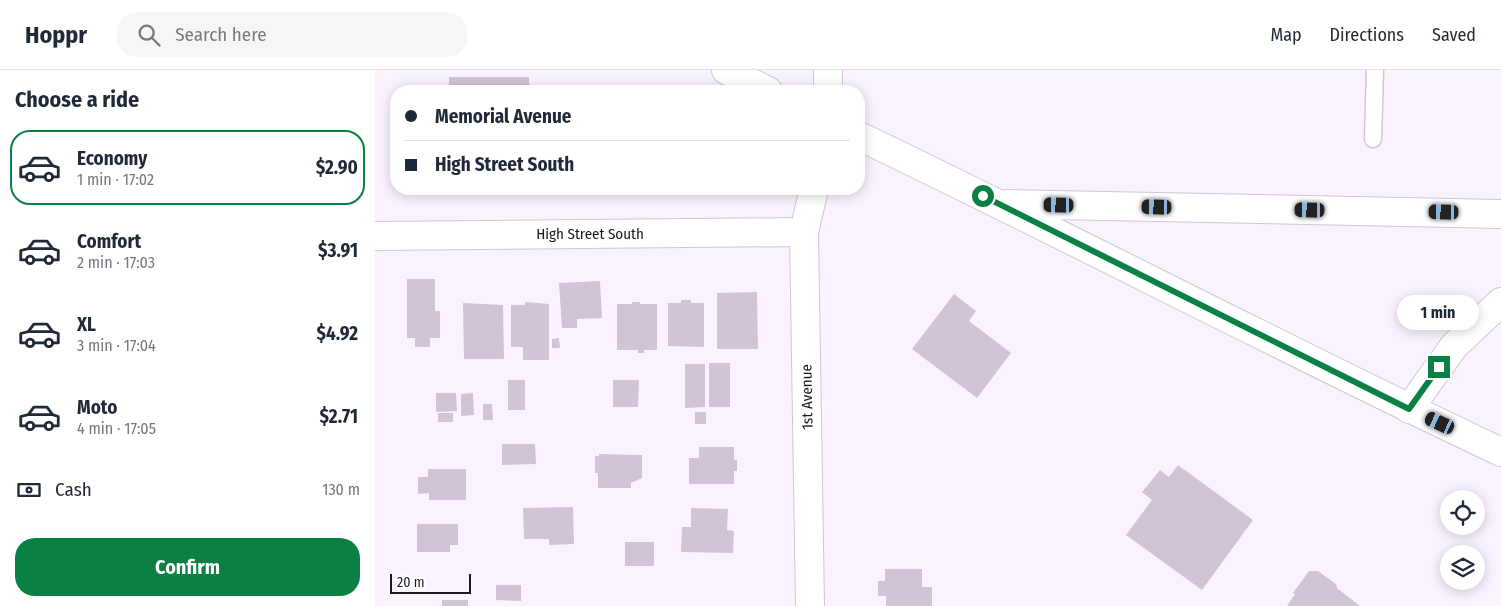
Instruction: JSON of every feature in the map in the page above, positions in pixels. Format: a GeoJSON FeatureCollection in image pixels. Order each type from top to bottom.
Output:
{"type":"FeatureCollection","features":[{"type":"Feature","properties":{"kind":"main road"},"geometry":{"type":"LineString","coordinates":[[726,70],[757,85]]}},
{"type":"Feature","properties":{"kind":"main road"},"geometry":{"type":"LineString","coordinates":[[828,70],[828,85]]}},
{"type":"Feature","properties":{"kind":"main road"},"geometry":{"type":"LineString","coordinates":[[865,139],[1000,204],[1409,409],[1501,452]]}},
{"type":"Feature","properties":{"kind":"main road","name":"1st Avenue"},"geometry":{"type":"LineString","coordinates":[[810,606],[805,232],[813,195]]}},
{"type":"Feature","properties":{"kind":"main road"},"geometry":{"type":"LineString","coordinates":[[1000,204],[1501,214]]}},
{"type":"Feature","properties":{"kind":"main road","name":"High Street South"},"geometry":{"type":"LineString","coordinates":[[375,236],[805,232]]}},
{"type":"Feature","properties":{"kind":"main road"},"geometry":{"type":"LineString","coordinates":[[1409,409],[1454,346],[1501,302]]}},
{"type":"Feature","properties":{"kind":"lane"},"geometry":{"type":"LineString","coordinates":[[1373,139],[1375,70]]}},
{"type":"Feature","properties":{"kind":"building"},"geometry":{"type":"Polygon","coordinates":[[[449,77],[529,77],[529,84],[531,85],[449,85],[449,77]]]}},
{"type":"Feature","properties":{"kind":"building"},"geometry":{"type":"Polygon","coordinates":[[[407,279],[435,279],[435,311],[440,311],[440,338],[430,338],[430,347],[415,347],[415,338],[407,338],[407,279]]]}},
{"type":"Feature","properties":{"kind":"building"},"geometry":{"type":"Polygon","coordinates":[[[600,281],[602,318],[577,319],[577,328],[562,328],[559,283],[600,281]]]}},
{"type":"Feature","properties":{"kind":"building"},"geometry":{"type":"Polygon","coordinates":[[[757,292],[758,349],[717,349],[717,293],[757,292]]]}},
{"type":"Feature","properties":{"kind":"building"},"geometry":{"type":"Polygon","coordinates":[[[954,294],[976,311],[969,321],[1011,353],[977,398],[912,349],[954,294]]]}},
{"type":"Feature","properties":{"kind":"building"},"geometry":{"type":"Polygon","coordinates":[[[681,300],[691,300],[691,303],[704,303],[704,347],[668,346],[668,303],[681,303],[681,300]]]}},
{"type":"Feature","properties":{"kind":"building"},"geometry":{"type":"Polygon","coordinates":[[[525,302],[549,304],[549,360],[523,360],[523,347],[511,347],[511,305],[525,305],[525,302]]]}},
{"type":"Feature","properties":{"kind":"building"},"geometry":{"type":"Polygon","coordinates":[[[632,302],[657,304],[657,350],[644,350],[644,353],[638,353],[638,350],[617,350],[617,304],[632,304],[632,302]]]}},
{"type":"Feature","properties":{"kind":"building"},"geometry":{"type":"Polygon","coordinates":[[[463,303],[503,305],[504,359],[464,359],[463,303]]]}},
{"type":"Feature","properties":{"kind":"building"},"geometry":{"type":"Polygon","coordinates":[[[559,338],[560,348],[552,348],[552,339],[559,338]]]}},
{"type":"Feature","properties":{"kind":"building"},"geometry":{"type":"Polygon","coordinates":[[[709,363],[730,363],[730,407],[709,407],[709,363]]]}},
{"type":"Feature","properties":{"kind":"building"},"geometry":{"type":"Polygon","coordinates":[[[685,364],[705,364],[705,407],[685,408],[685,364]]]}},
{"type":"Feature","properties":{"kind":"building"},"geometry":{"type":"Polygon","coordinates":[[[508,380],[525,380],[525,410],[508,410],[508,380]]]}},
{"type":"Feature","properties":{"kind":"building"},"geometry":{"type":"Polygon","coordinates":[[[613,380],[639,380],[638,407],[613,407],[613,380]]]}},
{"type":"Feature","properties":{"kind":"building"},"geometry":{"type":"Polygon","coordinates":[[[436,393],[456,393],[457,411],[436,412],[436,393]]]}},
{"type":"Feature","properties":{"kind":"building"},"geometry":{"type":"Polygon","coordinates":[[[473,393],[474,415],[461,416],[461,394],[473,393]]]}},
{"type":"Feature","properties":{"kind":"building"},"geometry":{"type":"Polygon","coordinates":[[[483,404],[492,404],[493,420],[483,420],[483,404]]]}},
{"type":"Feature","properties":{"kind":"building"},"geometry":{"type":"Polygon","coordinates":[[[695,412],[706,412],[706,424],[695,424],[695,412]]]}},
{"type":"Feature","properties":{"kind":"building"},"geometry":{"type":"Polygon","coordinates":[[[438,413],[453,413],[453,422],[438,422],[438,413]]]}},
{"type":"Feature","properties":{"kind":"building"},"geometry":{"type":"Polygon","coordinates":[[[502,444],[535,444],[536,464],[502,465],[502,444]]]}},
{"type":"Feature","properties":{"kind":"building"},"geometry":{"type":"Polygon","coordinates":[[[699,447],[734,447],[734,460],[737,460],[737,471],[734,471],[734,484],[689,484],[689,458],[699,458],[699,447]]]}},
{"type":"Feature","properties":{"kind":"building"},"geometry":{"type":"Polygon","coordinates":[[[599,454],[642,455],[642,478],[631,483],[631,488],[598,488],[598,473],[595,473],[595,456],[599,456],[599,454]]]}},
{"type":"Feature","properties":{"kind":"building"},"geometry":{"type":"Polygon","coordinates":[[[1178,465],[1253,520],[1202,590],[1126,535],[1152,500],[1142,492],[1160,470],[1169,477],[1178,465]]]}},
{"type":"Feature","properties":{"kind":"building"},"geometry":{"type":"Polygon","coordinates":[[[428,469],[466,469],[466,500],[429,500],[429,493],[418,494],[418,477],[428,477],[428,469]]]}},
{"type":"Feature","properties":{"kind":"building"},"geometry":{"type":"Polygon","coordinates":[[[573,507],[574,544],[549,545],[549,539],[524,539],[523,508],[573,507]]]}},
{"type":"Feature","properties":{"kind":"building"},"geometry":{"type":"Polygon","coordinates":[[[691,508],[728,509],[727,530],[734,531],[733,553],[681,552],[682,527],[691,527],[691,508]]]}},
{"type":"Feature","properties":{"kind":"building"},"geometry":{"type":"Polygon","coordinates":[[[417,524],[458,524],[458,545],[450,545],[450,552],[417,552],[417,524]]]}},
{"type":"Feature","properties":{"kind":"building"},"geometry":{"type":"Polygon","coordinates":[[[625,542],[654,542],[654,566],[625,566],[625,542]]]}},
{"type":"Feature","properties":{"kind":"building"},"geometry":{"type":"Polygon","coordinates":[[[885,569],[922,569],[922,587],[932,587],[932,606],[886,606],[886,596],[878,596],[878,581],[885,581],[885,569]]]}},
{"type":"Feature","properties":{"kind":"building"},"geometry":{"type":"Polygon","coordinates":[[[1309,571],[1318,571],[1336,584],[1337,588],[1360,606],[1287,606],[1295,594],[1293,593],[1309,571]]]}},
{"type":"Feature","properties":{"kind":"building"},"geometry":{"type":"Polygon","coordinates":[[[496,585],[521,585],[521,601],[496,600],[496,585]]]}},
{"type":"Feature","properties":{"kind":"building"},"geometry":{"type":"Polygon","coordinates":[[[442,600],[468,600],[468,606],[442,606],[442,600]]]}},
{"type":"Feature","properties":{"kind":"route"},"geometry":{"type":"LineString","coordinates":[[983,196],[1409,409],[1439,367]]}}]}
